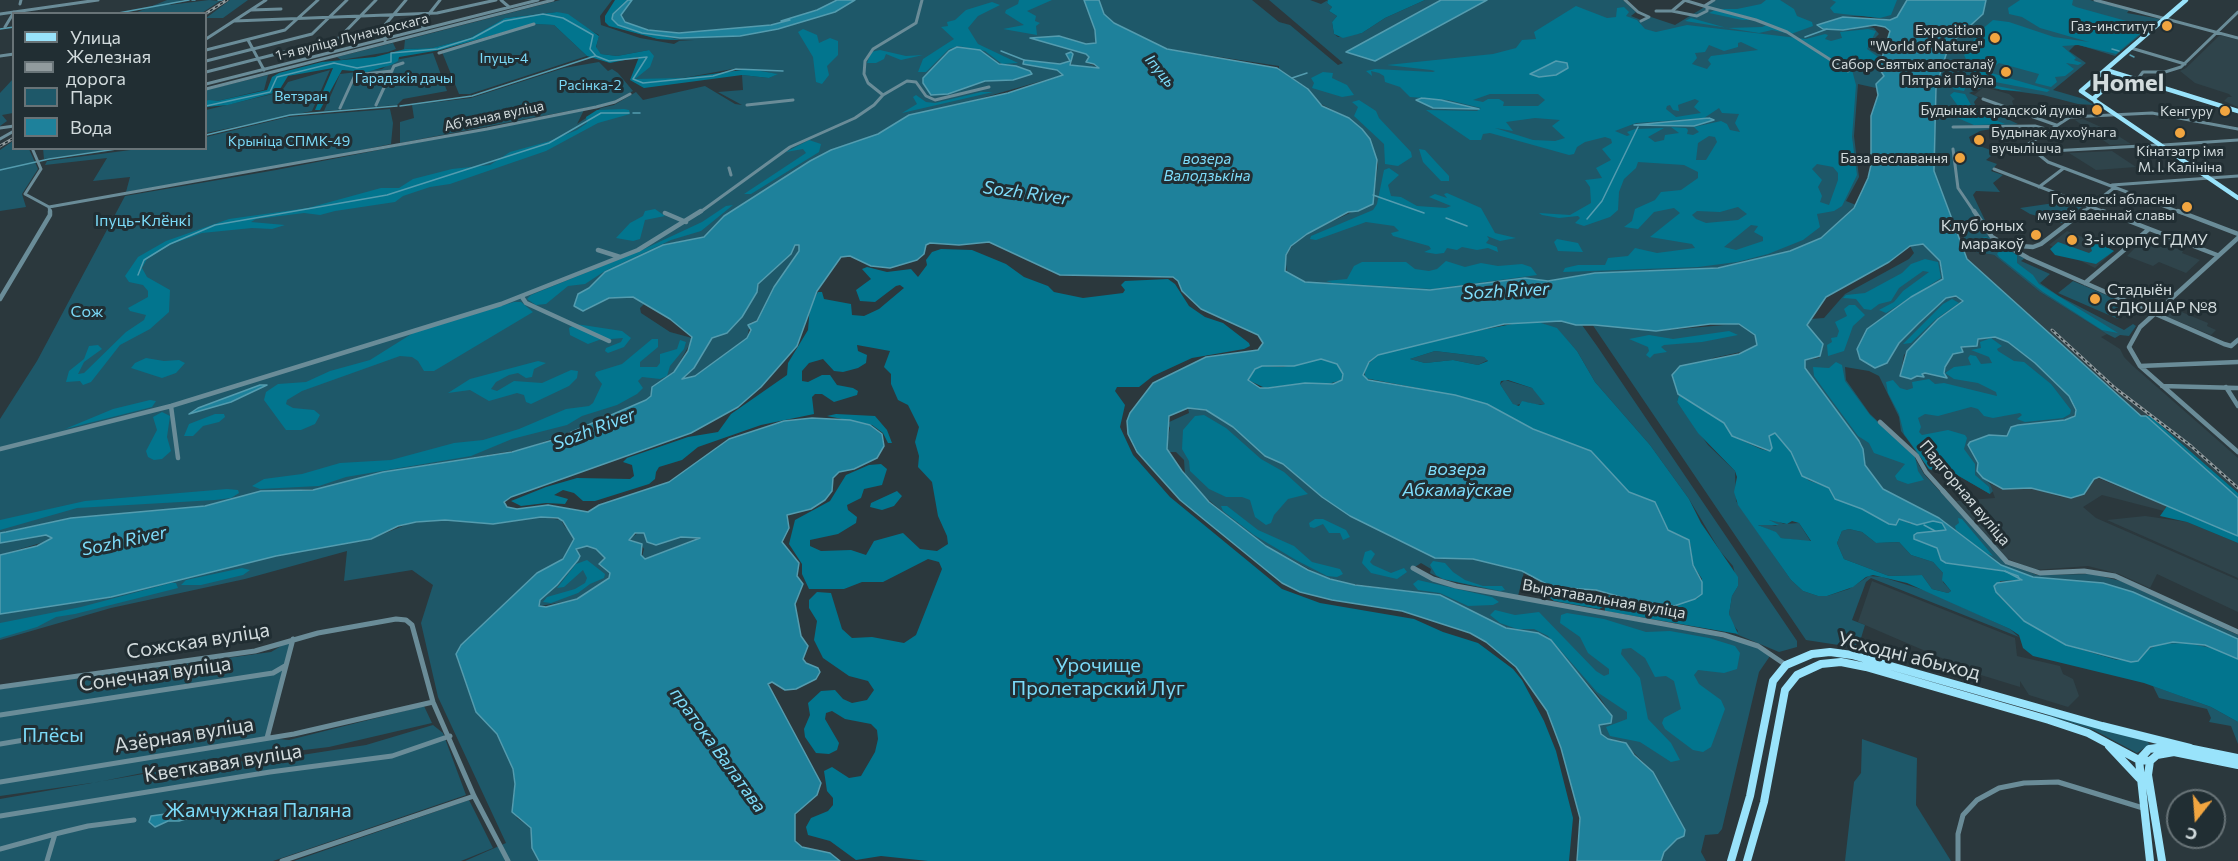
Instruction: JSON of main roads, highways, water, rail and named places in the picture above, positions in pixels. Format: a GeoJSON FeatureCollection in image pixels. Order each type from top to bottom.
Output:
{"type":"FeatureCollection","features":[{"type":"Feature","properties":{"kind":"main road"},"geometry":{"type":"LineString","coordinates":[[2082,93],[2082,88],[2105,72],[2186,0]]}},
{"type":"Feature","properties":{"kind":"main road"},"geometry":{"type":"LineString","coordinates":[[2105,72],[2238,111]]}},
{"type":"Feature","properties":{"kind":"main road"},"geometry":{"type":"LineString","coordinates":[[2105,72],[2115,80],[2136,80]]}},
{"type":"Feature","properties":{"kind":"main road"},"geometry":{"type":"LineString","coordinates":[[2105,72],[2115,80]]}},
{"type":"Feature","properties":{"kind":"main road"},"geometry":{"type":"LineString","coordinates":[[2096,104],[2092,100],[2115,80]]}},
{"type":"Feature","properties":{"kind":"main road"},"geometry":{"type":"LineString","coordinates":[[2082,93],[2096,96]]}},
{"type":"Feature","properties":{"kind":"main road"},"geometry":{"type":"LineString","coordinates":[[2082,93],[2238,198]]}},
{"type":"Feature","properties":{"kind":"main road","name":"Усходні абыход"},"geometry":{"type":"LineString","coordinates":[[1731,861],[1750,796],[1773,681],[1786,665],[1812,654],[1845,653],[2190,748]]}},
{"type":"Feature","properties":{"kind":"main road","name":"Усходні абыход"},"geometry":{"type":"LineString","coordinates":[[1748,861],[1764,802],[1785,690],[1792,679],[1804,671],[1831,663],[1852,664],[2030,715],[2095,736],[2139,760]]}},
{"type":"Feature","properties":{"kind":"main road"},"geometry":{"type":"LineString","coordinates":[[2028,705],[2030,715]]}},
{"type":"Feature","properties":{"kind":"main road"},"geometry":{"type":"LineString","coordinates":[[2095,736],[2119,755],[2139,778]]}},
{"type":"Feature","properties":{"kind":"main road"},"geometry":{"type":"LineString","coordinates":[[2150,861],[2139,778],[2139,760],[2145,751],[2157,747],[2190,748],[2238,759]]}},
{"type":"Feature","properties":{"kind":"main road"},"geometry":{"type":"LineString","coordinates":[[2139,760],[2150,761],[2159,754],[2174,752],[2238,765]]}},
{"type":"Feature","properties":{"kind":"main road"},"geometry":{"type":"LineString","coordinates":[[2150,761],[2148,775],[2162,861]]}},
{"type":"Feature","properties":{"kind":"main road"},"geometry":{"type":"LineString","coordinates":[[2144,808],[2155,812]]}},
{"type":"Feature","properties":{"kind":"water"},"geometry":{"type":"Polygon","coordinates":[[[628,0],[632,0],[621,15],[625,22],[648,30],[679,33],[771,25],[817,10],[837,0],[855,0],[835,12],[778,29],[740,36],[680,38],[642,33],[618,25],[612,19],[613,14],[628,0]]]}},
{"type":"Feature","properties":{"kind":"water"},"geometry":{"type":"Polygon","coordinates":[[[1084,0],[1099,0],[1104,14],[1114,23],[1167,49],[1277,68],[1308,89],[1322,106],[1349,118],[1370,139],[1377,160],[1373,204],[1358,211],[1348,212],[1307,234],[1291,246],[1286,255],[1285,271],[1305,282],[1430,290],[1525,278],[1548,281],[1595,273],[1718,268],[1790,251],[1821,238],[1854,208],[1868,178],[1871,165],[1871,116],[1878,95],[1876,84],[1884,76],[1879,68],[1890,31],[1885,27],[1875,25],[1843,30],[1823,29],[1817,25],[1843,17],[1890,20],[1897,17],[1907,0],[1986,0],[1983,14],[1949,45],[1936,87],[1934,171],[1967,259],[2141,416],[2146,416],[2238,498],[2238,536],[2099,477],[2094,479],[2084,494],[2071,498],[2031,488],[2003,489],[1983,478],[1977,471],[1978,463],[1968,445],[1970,442],[1989,435],[2007,436],[2011,427],[2018,425],[2065,420],[2075,416],[2076,410],[2069,396],[2035,363],[2008,342],[1995,337],[1978,339],[1977,346],[1961,347],[1963,352],[1953,354],[1945,367],[1944,373],[1947,378],[1925,373],[1922,374],[1924,377],[1917,376],[1911,379],[1900,376],[1907,351],[1938,319],[1963,301],[1956,296],[1946,298],[1919,323],[1899,343],[1887,363],[1875,368],[1860,359],[1857,349],[1867,329],[1911,297],[1943,279],[1940,261],[1923,244],[1910,246],[1889,262],[1826,297],[1807,325],[1823,344],[1820,356],[1805,360],[1805,368],[1859,441],[1863,449],[1865,465],[1883,489],[1939,518],[2001,565],[2033,577],[2103,583],[2133,592],[2238,639],[2238,659],[2205,645],[2173,642],[2150,647],[2138,661],[2131,662],[2066,645],[2024,621],[1996,592],[1994,586],[1997,583],[2020,580],[2018,576],[2004,571],[1946,563],[1941,560],[1937,548],[1914,539],[1917,533],[1946,530],[1942,523],[1933,521],[1917,525],[1899,519],[1896,525],[1889,524],[1862,509],[1835,499],[1829,488],[1802,476],[1791,452],[1775,433],[1769,436],[1772,448],[1770,451],[1732,436],[1724,423],[1678,394],[1672,375],[1680,366],[1739,354],[1757,345],[1755,335],[1739,324],[1710,324],[1656,331],[1576,325],[1561,321],[1504,324],[1378,355],[1369,362],[1363,375],[1368,380],[1455,395],[1487,404],[1533,429],[1591,451],[1629,492],[1655,502],[1668,530],[1689,540],[1693,565],[1702,582],[1702,594],[1695,599],[1674,606],[1639,602],[1596,590],[1552,587],[1522,571],[1473,559],[1435,558],[1350,516],[1322,497],[1283,464],[1265,456],[1233,427],[1206,410],[1188,408],[1169,416],[1167,449],[1182,471],[1209,502],[1266,546],[1308,570],[1330,579],[1355,585],[1440,595],[1506,628],[1538,633],[1551,640],[1612,716],[1611,723],[1599,725],[1601,734],[1608,739],[1626,743],[1634,755],[1653,772],[1685,830],[1684,836],[1677,839],[1664,852],[1661,861],[1577,861],[1580,818],[1561,748],[1547,711],[1516,667],[1486,642],[1470,633],[1402,611],[1332,600],[1300,592],[1282,583],[1180,500],[1137,452],[1128,434],[1127,421],[1130,413],[1153,383],[1206,357],[1258,350],[1263,343],[1258,335],[1201,309],[1182,291],[1178,281],[1173,277],[1060,275],[989,242],[959,245],[930,243],[926,245],[924,254],[917,260],[890,268],[871,266],[850,256],[841,257],[817,291],[797,346],[761,387],[738,407],[691,433],[511,497],[504,502],[507,507],[517,509],[548,505],[588,512],[599,505],[669,482],[729,439],[784,421],[812,418],[850,420],[870,425],[882,434],[884,446],[877,458],[854,469],[839,472],[833,478],[832,491],[825,500],[811,509],[787,515],[789,528],[782,542],[799,563],[797,576],[803,584],[795,604],[801,636],[808,646],[803,659],[806,663],[818,668],[820,672],[816,679],[796,689],[785,690],[772,682],[768,684],[821,783],[817,795],[795,814],[795,841],[802,847],[830,853],[840,861],[539,861],[532,848],[531,828],[512,812],[515,784],[513,769],[497,734],[476,712],[456,654],[461,645],[537,573],[563,559],[574,539],[563,521],[558,518],[541,517],[493,524],[445,520],[416,522],[398,526],[371,539],[276,556],[111,597],[0,614],[0,555],[37,546],[52,538],[46,535],[0,543],[0,533],[71,518],[205,506],[261,491],[313,490],[383,472],[512,452],[553,440],[646,400],[651,396],[652,387],[674,372],[688,351],[692,337],[670,319],[633,297],[609,298],[583,311],[574,306],[578,294],[589,288],[605,272],[663,245],[704,237],[724,216],[831,150],[878,134],[909,115],[1008,93],[1063,75],[1057,70],[1023,64],[1024,60],[1060,64],[1070,61],[1066,54],[1071,52],[1073,54],[1070,65],[1099,68],[1086,62],[1089,57],[1086,54],[1030,38],[1059,36],[1086,44],[1096,43],[1095,30],[1084,0]],[[795,245],[791,254],[758,284],[757,292],[742,317],[727,333],[712,338],[694,368],[682,379],[695,376],[747,338],[751,330],[748,325],[757,321],[774,287],[799,251],[799,245],[795,245]],[[1321,359],[1294,366],[1262,366],[1255,369],[1248,380],[1260,388],[1268,388],[1305,383],[1333,384],[1342,380],[1343,374],[1337,364],[1321,359]],[[635,533],[629,540],[642,544],[641,555],[645,559],[700,538],[681,537],[656,545],[647,542],[644,533],[635,533]],[[587,546],[576,549],[580,556],[578,560],[557,585],[540,600],[539,606],[546,607],[577,599],[609,578],[610,573],[599,564],[605,558],[596,549],[587,546]]]}},
{"type":"Feature","properties":{"kind":"water"},"geometry":{"type":"Polygon","coordinates":[[[1441,0],[1487,0],[1375,61],[1346,52],[1441,0]]]}},
{"type":"Feature","properties":{"kind":"water"},"geometry":{"type":"Polygon","coordinates":[[[957,47],[980,50],[999,64],[1016,66],[1032,74],[1013,80],[985,81],[948,94],[931,95],[923,83],[923,78],[949,51],[957,47]]]}},
{"type":"Feature","properties":{"kind":"water"},"geometry":{"type":"Polygon","coordinates":[[[1556,61],[1567,63],[1568,68],[1556,75],[1539,77],[1530,74],[1556,61]]]}},
{"type":"Feature","properties":{"kind":"water"},"geometry":{"type":"Polygon","coordinates":[[[1422,98],[1479,109],[1433,108],[1416,100],[1422,98]]]}},
{"type":"Feature","properties":{"kind":"water"},"geometry":{"type":"Polygon","coordinates":[[[1709,118],[1714,120],[1694,126],[1634,125],[1709,118]]]}},
{"type":"Feature","properties":{"kind":"water"},"geometry":{"type":"Polygon","coordinates":[[[260,385],[267,385],[231,402],[189,414],[198,408],[260,385]]]}},
{"type":"Feature","properties":{"kind":"water"},"geometry":{"type":"Polygon","coordinates":[[[195,810],[189,818],[179,821],[168,821],[155,827],[149,822],[151,816],[195,810]]]}},
{"type":"Feature","properties":{"kind":"waterway"},"geometry":{"type":"LineString","coordinates":[[124,12],[189,0]]}},
{"type":"Feature","properties":{"kind":"waterway"},"geometry":{"type":"LineString","coordinates":[[207,106],[270,92],[277,77],[334,63],[357,68],[391,62],[391,53],[438,49],[473,38],[504,21],[543,14],[563,18],[593,35],[590,49],[596,56],[609,61],[647,57],[633,79],[643,83],[713,76],[736,69],[783,71]]}},
{"type":"Feature","properties":{"kind":"waterway"},"geometry":{"type":"LineString","coordinates":[[0,29],[12,27]]}},
{"type":"Feature","properties":{"kind":"waterway"},"geometry":{"type":"LineString","coordinates":[[1805,37],[1827,29]]}},
{"type":"Feature","properties":{"kind":"waterway"},"geometry":{"type":"LineString","coordinates":[[2112,49],[2119,51]]}},
{"type":"Feature","properties":{"kind":"waterway"},"geometry":{"type":"LineString","coordinates":[[1001,51],[1024,60]]}},
{"type":"Feature","properties":{"kind":"waterway"},"geometry":{"type":"LineString","coordinates":[[2130,55],[2134,57]]}},
{"type":"Feature","properties":{"kind":"waterway"},"geometry":{"type":"LineString","coordinates":[[400,106],[472,96],[595,56]]}},
{"type":"Feature","properties":{"kind":"waterway"},"geometry":{"type":"LineString","coordinates":[[1292,78],[1307,73]]}},
{"type":"Feature","properties":{"kind":"waterway"},"geometry":{"type":"LineString","coordinates":[[207,135],[290,115],[397,106]]}},
{"type":"Feature","properties":{"kind":"waterway"},"geometry":{"type":"LineString","coordinates":[[138,275],[144,260],[170,244],[215,225],[387,195],[549,143],[601,113],[629,113]]}},
{"type":"Feature","properties":{"kind":"waterway"},"geometry":{"type":"LineString","coordinates":[[633,113],[640,113]]}},
{"type":"Feature","properties":{"kind":"waterway"},"geometry":{"type":"LineString","coordinates":[[1587,219],[1602,201],[1638,127]]}},
{"type":"Feature","properties":{"kind":"waterway"},"geometry":{"type":"LineString","coordinates":[[0,170],[49,159],[110,150]]}},
{"type":"Feature","properties":{"kind":"waterway"},"geometry":{"type":"LineString","coordinates":[[1373,195],[1424,213]]}},
{"type":"Feature","properties":{"kind":"waterway"},"geometry":{"type":"LineString","coordinates":[[1446,218],[1467,226]]}},
{"type":"Feature","properties":{"kind":"waterway"},"geometry":{"type":"LineString","coordinates":[[1924,525],[1935,531]]}},
{"type":"Feature","properties":{"kind":"waterway"},"geometry":{"type":"LineString","coordinates":[[2005,571],[2022,580]]}},
{"type":"Feature","properties":{"kind":"railway"},"geometry":{"type":"LineString","coordinates":[[207,13],[227,0]]}},
{"type":"Feature","properties":{"kind":"railway"},"geometry":{"type":"LineString","coordinates":[[0,146],[12,139]]}},
{"type":"Feature","properties":{"kind":"railway"},"geometry":{"type":"LineString","coordinates":[[2052,330],[2115,388],[2191,446],[2238,488]]}},
{"type":"Feature","properties":{"kind":"place","name":"Газ-институт"},"geometry":{"type":"Point","coordinates":[2167,26]}},
{"type":"Feature","properties":{"kind":"place","name":"Exposition \"World of Nature\""},"geometry":{"type":"Point","coordinates":[1995,38]}},
{"type":"Feature","properties":{"kind":"place","name":"Сабор Святых апосталаў Пятра й Паўла"},"geometry":{"type":"Point","coordinates":[2006,72]}},
{"type":"Feature","properties":{"kind":"place","name":"Будынак гарадской думы"},"geometry":{"type":"Point","coordinates":[2097,110]}},
{"type":"Feature","properties":{"kind":"place","name":"Кенгуру"},"geometry":{"type":"Point","coordinates":[2225,111]}},
{"type":"Feature","properties":{"kind":"place","name":"Кінатэатр імя М. І. Калініна"},"geometry":{"type":"Point","coordinates":[2180,133]}},
{"type":"Feature","properties":{"kind":"place","name":"Будынак духоўнага вучылішча"},"geometry":{"type":"Point","coordinates":[1979,140]}},
{"type":"Feature","properties":{"kind":"place","name":"База веславання"},"geometry":{"type":"Point","coordinates":[1960,158]}},
{"type":"Feature","properties":{"kind":"place","name":"Гомельскі абласны музей ваеннай славы"},"geometry":{"type":"Point","coordinates":[2187,207]}},
{"type":"Feature","properties":{"kind":"place","name":"Клуб юных маракоў"},"geometry":{"type":"Point","coordinates":[2036,235]}},
{"type":"Feature","properties":{"kind":"place","name":"3-і корпус ГДМУ"},"geometry":{"type":"Point","coordinates":[2072,240]}},
{"type":"Feature","properties":{"kind":"place","name":"Стадыён СДЮШАР №8"},"geometry":{"type":"Point","coordinates":[2095,299]}},
{"type":"Feature","properties":{"kind":"district","name":"Homel"},"geometry":{"type":"Point","coordinates":[2128,83]}},
{"type":"Feature","properties":{"kind":"park label","name":"Іпуць-4"},"geometry":{"type":"Point","coordinates":[504,58]}},
{"type":"Feature","properties":{"kind":"park label","name":"Гарадзкія дачы"},"geometry":{"type":"Point","coordinates":[404,78]}},
{"type":"Feature","properties":{"kind":"park label","name":"Расінка-2"},"geometry":{"type":"Point","coordinates":[590,85]}},
{"type":"Feature","properties":{"kind":"park label","name":"Ветэран"},"geometry":{"type":"Point","coordinates":[301,96]}},
{"type":"Feature","properties":{"kind":"park label","name":"Крыніца СПМК-49"},"geometry":{"type":"Point","coordinates":[289,141]}},
{"type":"Feature","properties":{"kind":"park label","name":"Іпуць-Клёнкі"},"geometry":{"type":"Point","coordinates":[143,221]}},
{"type":"Feature","properties":{"kind":"park label","name":"Сож"},"geometry":{"type":"Point","coordinates":[87,312]}},
{"type":"Feature","properties":{"kind":"park label","name":"Урочище Пролетарский Луг"},"geometry":{"type":"Point","coordinates":[1098,676]}},
{"type":"Feature","properties":{"kind":"park label","name":"Плёсы"},"geometry":{"type":"Point","coordinates":[53,735]}},
{"type":"Feature","properties":{"kind":"park label","name":"Жамчужная Паляна"},"geometry":{"type":"Point","coordinates":[258,810]}},
{"type":"Feature","properties":{"kind":"water label","name":"Іпуць"},"geometry":{"type":"Point","coordinates":[1160,71]}},
{"type":"Feature","properties":{"kind":"water label","name":"возера Валодзькіна"},"geometry":{"type":"Point","coordinates":[1207,168]}},
{"type":"Feature","properties":{"kind":"water label","name":"Sozh River"},"geometry":{"type":"Point","coordinates":[1026,193]}},
{"type":"Feature","properties":{"kind":"water label","name":"Sozh River"},"geometry":{"type":"Point","coordinates":[1506,291]}},
{"type":"Feature","properties":{"kind":"water label","name":"Sozh River"},"geometry":{"type":"Point","coordinates":[594,429]}},
{"type":"Feature","properties":{"kind":"water label","name":"возера Абкамаўскае"},"geometry":{"type":"Point","coordinates":[1457,479]}},
{"type":"Feature","properties":{"kind":"water label","name":"Sozh River"},"geometry":{"type":"Point","coordinates":[124,541]}},
{"type":"Feature","properties":{"kind":"water label","name":"пратока Валатава"},"geometry":{"type":"Point","coordinates":[718,750]}}]}
